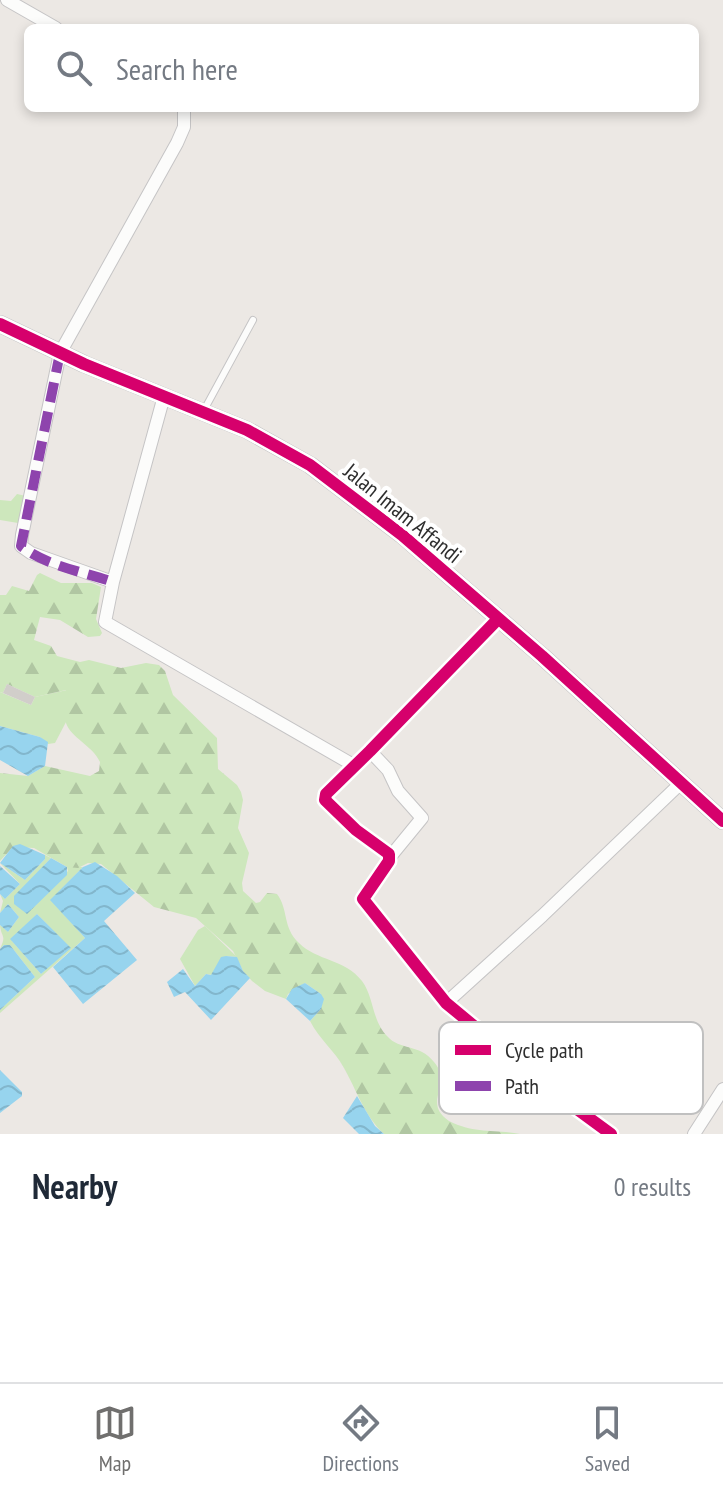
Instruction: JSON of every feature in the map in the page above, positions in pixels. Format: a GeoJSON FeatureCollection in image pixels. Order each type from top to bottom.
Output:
{"type":"FeatureCollection","features":[{"type":"Feature","properties":{"kind":"street"},"geometry":{"type":"LineString","coordinates":[[7,0],[49,24]]}},
{"type":"Feature","properties":{"kind":"street"},"geometry":{"type":"LineString","coordinates":[[113,582],[45,559],[21,546],[60,353],[177,143],[184,127],[184,112]]}},
{"type":"Feature","properties":{"kind":"street","name":"Jalan Imam Affandi"},"geometry":{"type":"LineString","coordinates":[[0,324],[60,353],[265,439],[327,477],[402,535],[723,821]]}},
{"type":"Feature","properties":{"kind":"street"},"geometry":{"type":"LineString","coordinates":[[164,396],[113,582],[105,619],[107,624],[355,766]]}},
{"type":"Feature","properties":{"kind":"street"},"geometry":{"type":"LineString","coordinates":[[390,857],[325,800],[326,794],[498,619]]}},
{"type":"Feature","properties":{"kind":"street"},"geometry":{"type":"LineString","coordinates":[[370,751],[388,770],[398,791],[422,818],[390,857],[363,899],[446,1003],[469,1022]]}},
{"type":"Feature","properties":{"kind":"street"},"geometry":{"type":"LineString","coordinates":[[446,1003],[681,783]]}},
{"type":"Feature","properties":{"kind":"street"},"geometry":{"type":"LineString","coordinates":[[694,1134],[723,1089]]}},
{"type":"Feature","properties":{"kind":"street"},"geometry":{"type":"LineString","coordinates":[[584,1114],[611,1134]]}},
{"type":"Feature","properties":{"kind":"lane"},"geometry":{"type":"LineString","coordinates":[[202,412],[253,320]]}},
{"type":"Feature","properties":{"kind":"green space"},"geometry":{"type":"Polygon","coordinates":[[[17,494],[26,496],[24,516],[18,523],[0,520],[0,500],[11,501],[17,494]]]}},
{"type":"Feature","properties":{"kind":"green space"},"geometry":{"type":"Polygon","coordinates":[[[40,573],[61,583],[92,583],[101,587],[96,619],[102,633],[88,637],[60,620],[40,617],[34,640],[51,646],[57,656],[80,662],[89,660],[121,668],[146,663],[159,665],[165,671],[173,695],[217,738],[218,769],[237,785],[243,800],[238,828],[249,853],[243,891],[256,903],[267,893],[277,894],[290,931],[299,943],[355,974],[369,994],[378,1023],[387,1036],[398,1044],[422,1052],[434,1062],[439,1070],[439,1114],[458,1125],[476,1130],[520,1134],[384,1134],[366,1111],[340,1062],[310,1021],[321,1009],[321,994],[305,983],[288,994],[286,999],[265,991],[243,971],[233,951],[196,918],[154,907],[101,864],[67,867],[34,848],[13,847],[0,861],[0,773],[28,776],[45,766],[90,776],[99,771],[100,762],[96,756],[66,723],[66,690],[35,697],[7,684],[3,693],[0,692],[0,595],[6,595],[12,586],[29,591],[40,573]]]}},
{"type":"Feature","properties":{"kind":"green space"},"geometry":{"type":"Polygon","coordinates":[[[67,690],[66,722],[55,743],[48,744],[40,737],[0,726],[0,692],[31,705],[35,697],[67,690]]]}},
{"type":"Feature","properties":{"kind":"green space"},"geometry":{"type":"Polygon","coordinates":[[[45,855],[51,858],[37,873],[26,913],[68,871],[67,867],[83,867],[51,900],[85,938],[0,1013],[35,977],[10,945],[0,949],[3,938],[0,925],[8,932],[19,917],[8,904],[0,913],[3,901],[0,894],[5,899],[20,884],[0,863],[25,880],[45,859],[45,855]],[[37,914],[12,941],[41,974],[70,948],[37,914]]]}},
{"type":"Feature","properties":{"kind":"green space"},"geometry":{"type":"Polygon","coordinates":[[[205,926],[237,957],[226,956],[212,975],[206,974],[195,986],[180,959],[198,930],[205,926]]]}},
{"type":"Feature","properties":{"kind":"water"},"geometry":{"type":"Polygon","coordinates":[[[0,726],[48,742],[45,766],[28,776],[0,760],[0,726]]]}},
{"type":"Feature","properties":{"kind":"water"},"geometry":{"type":"Polygon","coordinates":[[[20,844],[45,855],[45,859],[25,880],[0,863],[13,846],[20,844]]]}},
{"type":"Feature","properties":{"kind":"water"},"geometry":{"type":"Polygon","coordinates":[[[51,858],[67,867],[67,875],[27,914],[14,904],[14,896],[51,858]]]}},
{"type":"Feature","properties":{"kind":"water"},"geometry":{"type":"Polygon","coordinates":[[[95,862],[117,876],[135,893],[104,921],[137,960],[83,1004],[53,967],[85,938],[50,900],[83,867],[95,862]]]}},
{"type":"Feature","properties":{"kind":"water"},"geometry":{"type":"Polygon","coordinates":[[[0,866],[20,884],[5,899],[0,894],[0,866]]]}},
{"type":"Feature","properties":{"kind":"water"},"geometry":{"type":"Polygon","coordinates":[[[8,904],[19,917],[8,932],[0,925],[0,913],[8,904]]]}},
{"type":"Feature","properties":{"kind":"water"},"geometry":{"type":"Polygon","coordinates":[[[37,914],[71,948],[41,974],[10,939],[37,914]]]}},
{"type":"Feature","properties":{"kind":"water"},"geometry":{"type":"Polygon","coordinates":[[[10,945],[35,977],[0,1010],[0,949],[10,945]]]}},
{"type":"Feature","properties":{"kind":"water"},"geometry":{"type":"Polygon","coordinates":[[[221,957],[237,957],[250,978],[211,1020],[185,992],[174,997],[167,982],[183,969],[195,986],[206,974],[211,975],[221,957]]]}},
{"type":"Feature","properties":{"kind":"water"},"geometry":{"type":"Polygon","coordinates":[[[305,983],[324,999],[321,1009],[310,1021],[286,999],[292,989],[305,983]]]}},
{"type":"Feature","properties":{"kind":"water"},"geometry":{"type":"Polygon","coordinates":[[[0,1070],[22,1092],[22,1096],[0,1113],[0,1070]]]}},
{"type":"Feature","properties":{"kind":"water"},"geometry":{"type":"Polygon","coordinates":[[[357,1096],[375,1126],[384,1134],[359,1134],[343,1118],[357,1096]]]}},
{"type":"Feature","properties":{"kind":"building"},"geometry":{"type":"Polygon","coordinates":[[[7,684],[35,697],[31,705],[3,693],[7,684]]]}},
{"type":"Feature","properties":{"kind":"marked path"},"geometry":{"type":"LineString","coordinates":[[60,353],[21,546],[53,564],[113,582]]}},
{"type":"Feature","properties":{"kind":"cycle path"},"geometry":{"type":"LineString","coordinates":[[0,324],[84,364],[247,430],[310,465],[402,535],[542,656],[723,821]]}},
{"type":"Feature","properties":{"kind":"cycle path"},"geometry":{"type":"LineString","coordinates":[[469,1022],[446,1003],[363,899],[389,861],[389,854],[356,830],[325,800],[326,794],[498,619]]}},
{"type":"Feature","properties":{"kind":"cycle path"},"geometry":{"type":"LineString","coordinates":[[584,1114],[611,1134]]}}]}
